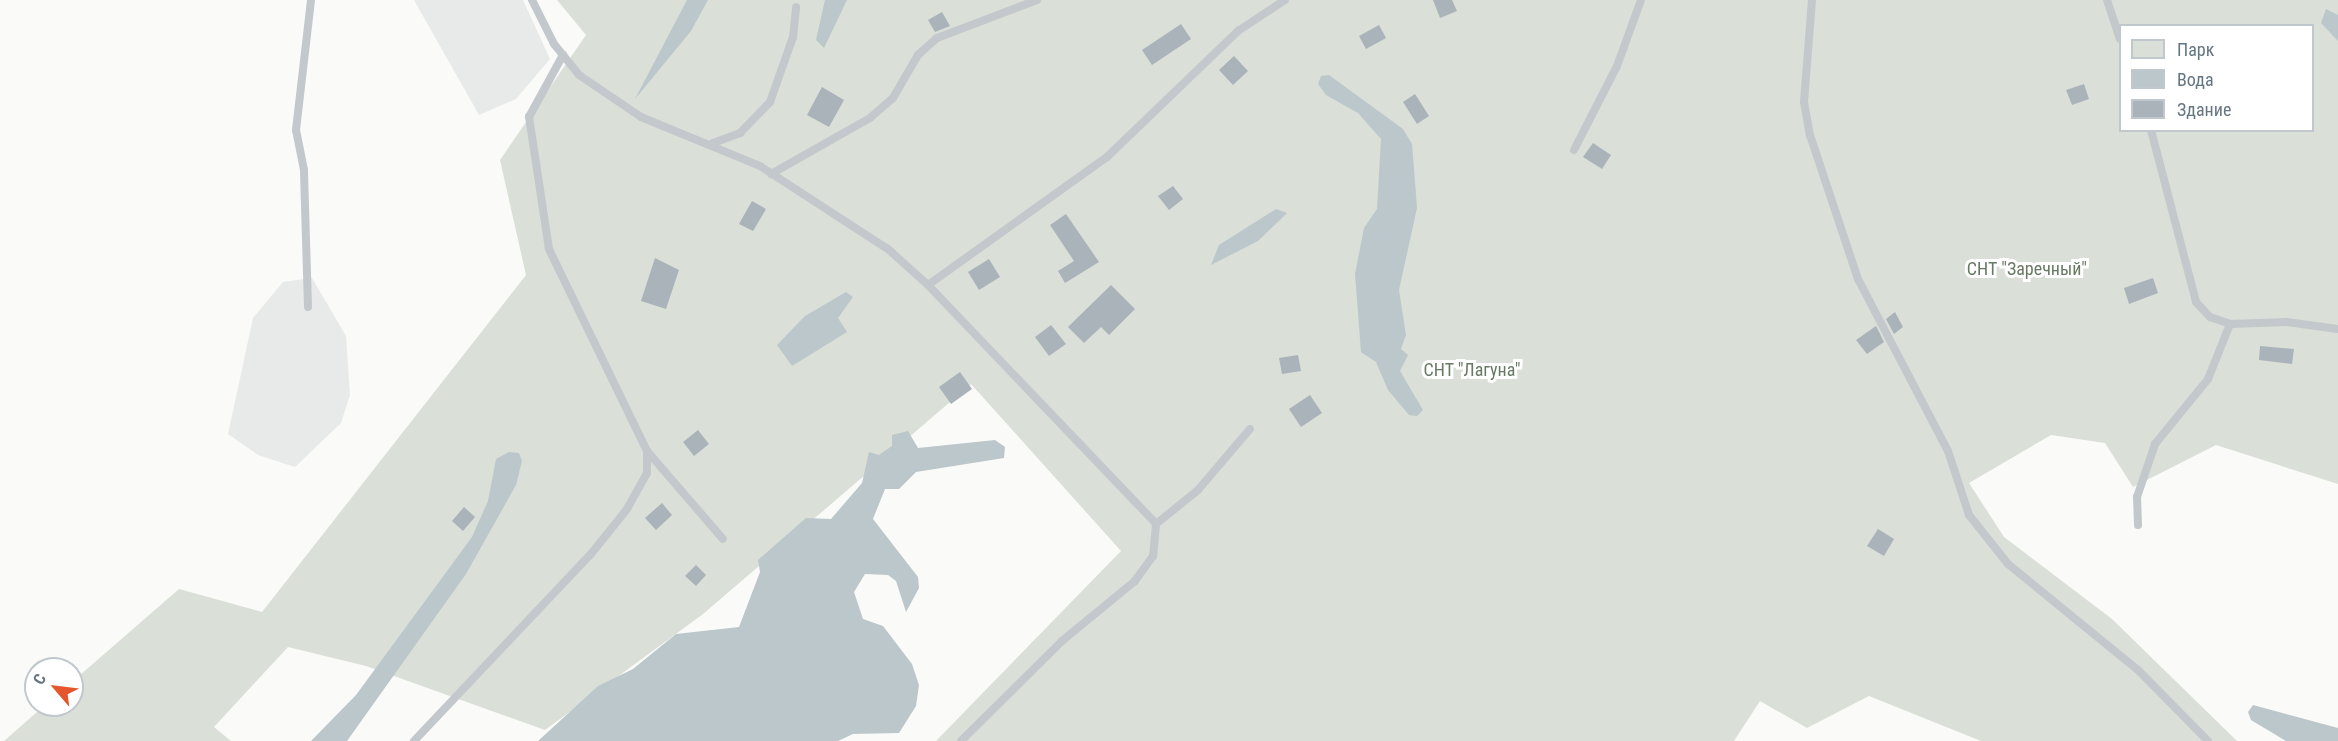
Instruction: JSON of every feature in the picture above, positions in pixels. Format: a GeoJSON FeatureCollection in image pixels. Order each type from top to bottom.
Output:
{"type":"FeatureCollection","features":[{"type":"Feature","properties":{"kind":"lane"},"geometry":{"type":"LineString","coordinates":[[308,307],[304,170],[296,130],[311,0]]}},
{"type":"Feature","properties":{"kind":"lane"},"geometry":{"type":"LineString","coordinates":[[532,0],[563,54],[579,75],[641,117],[713,143],[771,174],[888,249],[928,285],[1156,524]]}},
{"type":"Feature","properties":{"kind":"lane"},"geometry":{"type":"LineString","coordinates":[[771,174],[870,118],[893,98],[918,55],[937,38],[1037,0]]}},
{"type":"Feature","properties":{"kind":"lane"},"geometry":{"type":"LineString","coordinates":[[928,285],[1107,157],[1238,31],[1285,0]]}},
{"type":"Feature","properties":{"kind":"lane"},"geometry":{"type":"LineString","coordinates":[[1574,150],[1617,66],[1641,0]]}},
{"type":"Feature","properties":{"kind":"lane"},"geometry":{"type":"LineString","coordinates":[[1812,0],[1804,102],[1810,135],[1858,279],[1948,451],[1969,515],[2008,564],[2139,671],[2208,741]]}},
{"type":"Feature","properties":{"kind":"lane"},"geometry":{"type":"LineString","coordinates":[[2107,0],[2119,33]]}},
{"type":"Feature","properties":{"kind":"lane"},"geometry":{"type":"LineString","coordinates":[[713,143],[740,133],[770,102],[793,37],[796,7]]}},
{"type":"Feature","properties":{"kind":"lane"},"geometry":{"type":"LineString","coordinates":[[563,54],[529,117],[549,249],[647,451],[723,539]]}},
{"type":"Feature","properties":{"kind":"lane"},"geometry":{"type":"LineString","coordinates":[[2152,132],[2196,302],[2210,317],[2230,324],[2287,322],[2338,329]]}},
{"type":"Feature","properties":{"kind":"lane"},"geometry":{"type":"LineString","coordinates":[[2138,525],[2137,497],[2155,444],[2208,379],[2230,324]]}},
{"type":"Feature","properties":{"kind":"lane"},"geometry":{"type":"LineString","coordinates":[[961,741],[1062,641],[1136,581],[1153,556],[1156,524],[1198,490],[1250,429]]}},
{"type":"Feature","properties":{"kind":"lane"},"geometry":{"type":"LineString","coordinates":[[414,741],[627,509],[647,473],[647,451]]}},
{"type":"Feature","properties":{"kind":"shaded area"},"geometry":{"type":"Polygon","coordinates":[[[414,0],[523,0],[550,59],[516,99],[479,115],[414,0]]]}},
{"type":"Feature","properties":{"kind":"shaded area"},"geometry":{"type":"Polygon","coordinates":[[[312,278],[346,336],[350,395],[341,423],[295,467],[258,455],[228,434],[253,318],[283,282],[312,278]]]}},
{"type":"Feature","properties":{"kind":"green space","name":"СНТ \"Лагуна\""},"geometry":{"type":"Polygon","coordinates":[[[557,0],[2338,0],[2338,484],[2216,445],[2133,487],[2105,443],[2051,435],[1969,483],[2004,537],[2112,619],[2237,741],[1981,741],[1869,696],[1807,728],[1760,701],[1734,741],[936,741],[1121,551],[971,384],[703,614],[545,730],[366,666],[288,647],[214,727],[231,741],[4,741],[31,717],[84,717],[84,672],[179,589],[262,612],[526,275],[500,160],[586,35],[557,0]]]}},
{"type":"Feature","properties":{"kind":"water"},"geometry":{"type":"Polygon","coordinates":[[[687,0],[708,0],[691,31],[635,99],[687,0]]]}},
{"type":"Feature","properties":{"kind":"water"},"geometry":{"type":"Polygon","coordinates":[[[825,0],[847,0],[824,48],[816,40],[825,0]]]}},
{"type":"Feature","properties":{"kind":"water"},"geometry":{"type":"Polygon","coordinates":[[[2326,9],[2338,15],[2338,41],[2321,23],[2326,9]]]}},
{"type":"Feature","properties":{"kind":"water"},"geometry":{"type":"Polygon","coordinates":[[[1329,75],[1403,129],[1412,144],[1417,208],[1399,290],[1406,335],[1401,349],[1408,355],[1400,371],[1423,410],[1417,416],[1409,415],[1388,390],[1376,362],[1361,352],[1355,274],[1364,228],[1377,209],[1381,139],[1358,113],[1326,95],[1318,84],[1321,76],[1329,75]]]}},
{"type":"Feature","properties":{"kind":"water"},"geometry":{"type":"Polygon","coordinates":[[[1276,209],[1287,213],[1258,241],[1211,265],[1219,245],[1276,209]]]}},
{"type":"Feature","properties":{"kind":"water"},"geometry":{"type":"Polygon","coordinates":[[[846,292],[853,297],[838,318],[847,332],[792,366],[777,345],[805,316],[846,292]]]}},
{"type":"Feature","properties":{"kind":"water"},"geometry":{"type":"Polygon","coordinates":[[[908,431],[918,448],[995,440],[1005,447],[1004,458],[916,472],[899,489],[885,489],[873,519],[918,577],[919,588],[906,612],[896,581],[888,575],[865,574],[854,592],[863,619],[883,626],[912,664],[919,685],[916,706],[899,733],[853,734],[838,741],[538,741],[598,686],[633,669],[676,634],[739,627],[760,572],[758,560],[806,518],[831,519],[862,483],[869,452],[879,455],[892,446],[892,435],[908,431]]]}},
{"type":"Feature","properties":{"kind":"water"},"geometry":{"type":"Polygon","coordinates":[[[509,452],[519,453],[522,461],[516,485],[466,574],[347,741],[311,741],[356,695],[472,537],[488,501],[496,459],[509,452]]]}},
{"type":"Feature","properties":{"kind":"water"},"geometry":{"type":"Polygon","coordinates":[[[2253,705],[2338,728],[2338,741],[2286,741],[2251,720],[2248,712],[2253,705]]]}},
{"type":"Feature","properties":{"kind":"building"},"geometry":{"type":"Polygon","coordinates":[[[1433,0],[1452,0],[1457,11],[1440,18],[1433,0]]]}},
{"type":"Feature","properties":{"kind":"building"},"geometry":{"type":"Polygon","coordinates":[[[942,12],[950,26],[935,32],[928,20],[942,12]]]}},
{"type":"Feature","properties":{"kind":"building"},"geometry":{"type":"Polygon","coordinates":[[[1181,24],[1191,39],[1152,65],[1142,50],[1181,24]]]}},
{"type":"Feature","properties":{"kind":"building"},"geometry":{"type":"Polygon","coordinates":[[[1379,25],[1386,38],[1366,49],[1359,36],[1379,25]]]}},
{"type":"Feature","properties":{"kind":"building"},"geometry":{"type":"Polygon","coordinates":[[[1234,56],[1248,71],[1233,85],[1219,70],[1234,56]]]}},
{"type":"Feature","properties":{"kind":"building"},"geometry":{"type":"Polygon","coordinates":[[[2084,84],[2089,99],[2072,105],[2066,90],[2084,84]]]}},
{"type":"Feature","properties":{"kind":"building"},"geometry":{"type":"Polygon","coordinates":[[[822,87],[844,100],[829,127],[807,115],[822,87]]]}},
{"type":"Feature","properties":{"kind":"building"},"geometry":{"type":"Polygon","coordinates":[[[1415,94],[1429,116],[1417,124],[1403,102],[1415,94]]]}},
{"type":"Feature","properties":{"kind":"building"},"geometry":{"type":"Polygon","coordinates":[[[1593,143],[1611,155],[1602,169],[1583,157],[1593,143]]]}},
{"type":"Feature","properties":{"kind":"building"},"geometry":{"type":"Polygon","coordinates":[[[1173,186],[1183,199],[1169,210],[1158,196],[1173,186]]]}},
{"type":"Feature","properties":{"kind":"building"},"geometry":{"type":"Polygon","coordinates":[[[752,201],[766,209],[753,231],[739,224],[752,201]]]}},
{"type":"Feature","properties":{"kind":"building"},"geometry":{"type":"Polygon","coordinates":[[[1066,214],[1099,262],[1065,283],[1058,271],[1074,261],[1050,225],[1066,214]]]}},
{"type":"Feature","properties":{"kind":"building"},"geometry":{"type":"Polygon","coordinates":[[[655,258],[679,270],[666,309],[641,301],[655,258]]]}},
{"type":"Feature","properties":{"kind":"building"},"geometry":{"type":"Polygon","coordinates":[[[989,259],[1000,277],[979,290],[968,272],[989,259]]]}},
{"type":"Feature","properties":{"kind":"building"},"geometry":{"type":"Polygon","coordinates":[[[2153,278],[2158,293],[2129,304],[2124,288],[2153,278]]]}},
{"type":"Feature","properties":{"kind":"building"},"geometry":{"type":"Polygon","coordinates":[[[1111,285],[1135,309],[1109,335],[1101,327],[1084,343],[1068,327],[1111,285]]]}},
{"type":"Feature","properties":{"kind":"building"},"geometry":{"type":"Polygon","coordinates":[[[1895,312],[1903,327],[1894,334],[1886,319],[1895,312]]]}},
{"type":"Feature","properties":{"kind":"building"},"geometry":{"type":"Polygon","coordinates":[[[1051,325],[1066,344],[1049,356],[1035,337],[1051,325]]]}},
{"type":"Feature","properties":{"kind":"building"},"geometry":{"type":"Polygon","coordinates":[[[1876,326],[1884,342],[1867,354],[1856,340],[1876,326]]]}},
{"type":"Feature","properties":{"kind":"building"},"geometry":{"type":"Polygon","coordinates":[[[2260,346],[2294,349],[2292,364],[2259,360],[2260,346]]]}},
{"type":"Feature","properties":{"kind":"building"},"geometry":{"type":"Polygon","coordinates":[[[1298,355],[1301,371],[1282,374],[1279,358],[1298,355]]]}},
{"type":"Feature","properties":{"kind":"building"},"geometry":{"type":"Polygon","coordinates":[[[960,372],[972,389],[951,404],[939,387],[960,372]]]}},
{"type":"Feature","properties":{"kind":"building"},"geometry":{"type":"Polygon","coordinates":[[[1310,395],[1322,413],[1301,427],[1289,409],[1310,395]]]}},
{"type":"Feature","properties":{"kind":"building"},"geometry":{"type":"Polygon","coordinates":[[[698,430],[709,444],[694,456],[683,442],[698,430]]]}},
{"type":"Feature","properties":{"kind":"building"},"geometry":{"type":"Polygon","coordinates":[[[662,503],[672,515],[656,530],[645,518],[662,503]]]}},
{"type":"Feature","properties":{"kind":"building"},"geometry":{"type":"Polygon","coordinates":[[[464,507],[475,517],[463,531],[452,521],[464,507]]]}},
{"type":"Feature","properties":{"kind":"building"},"geometry":{"type":"Polygon","coordinates":[[[1878,529],[1894,539],[1884,556],[1867,546],[1878,529]]]}},
{"type":"Feature","properties":{"kind":"building"},"geometry":{"type":"Polygon","coordinates":[[[696,565],[706,575],[696,586],[685,576],[696,565]]]}},
{"type":"Feature","properties":{"kind":"park label","name":"СНТ \"Заречный\""},"geometry":{"type":"Point","coordinates":[2027,269]}}]}
